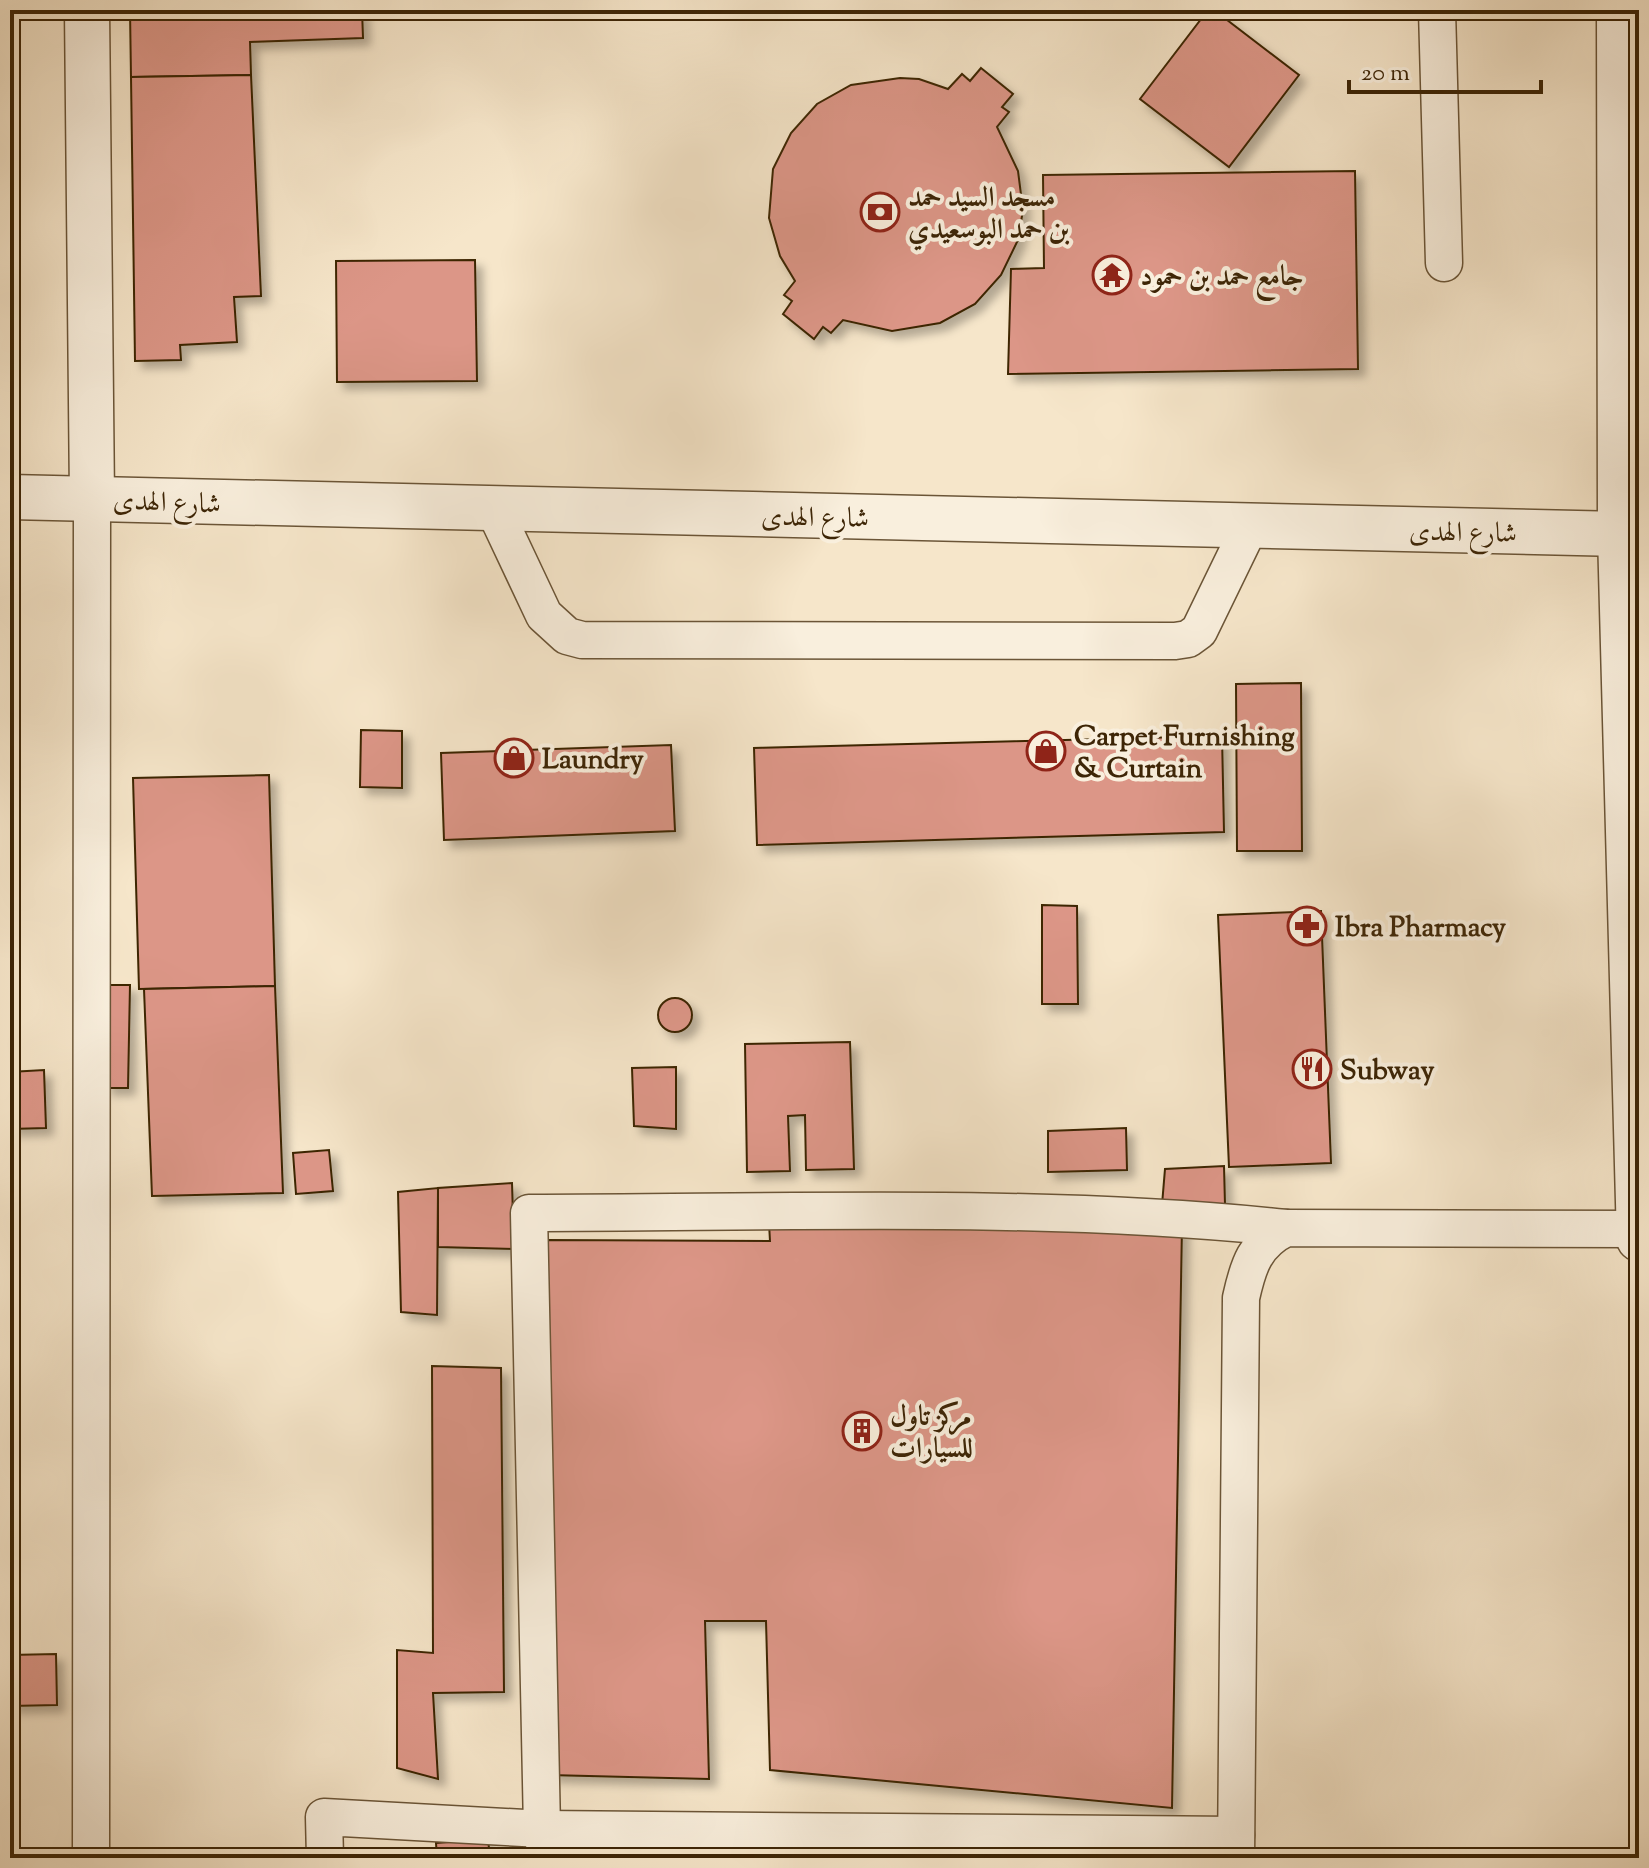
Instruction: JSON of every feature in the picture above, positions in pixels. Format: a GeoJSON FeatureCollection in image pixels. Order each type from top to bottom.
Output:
{"type":"FeatureCollection","features":[{"type":"Feature","properties":{"kind":"street"},"geometry":{"type":"LineString","coordinates":[[87,10],[92,498]]}},
{"type":"Feature","properties":{"kind":"street"},"geometry":{"type":"LineString","coordinates":[[1619,13],[1620,534],[1639,1239]]}},
{"type":"Feature","properties":{"kind":"street","name":"شارع الهدى"},"geometry":{"type":"LineString","coordinates":[[10,497],[1620,534]]}},
{"type":"Feature","properties":{"kind":"lane"},"geometry":{"type":"LineString","coordinates":[[1437,10],[1444,263]]}},
{"type":"Feature","properties":{"kind":"lane"},"geometry":{"type":"LineString","coordinates":[[91,1858],[92,498]]}},
{"type":"Feature","properties":{"kind":"lane"},"geometry":{"type":"LineString","coordinates":[[494,509],[544,615],[567,636],[582,640],[1188,639],[1199,631],[1250,526]]}},
{"type":"Feature","properties":{"kind":"lane"},"geometry":{"type":"LineString","coordinates":[[544,1844],[529,1213],[1182,1217],[1286,1228],[1639,1229]]}},
{"type":"Feature","properties":{"kind":"lane"},"geometry":{"type":"LineString","coordinates":[[325,1858],[324,1817],[544,1844],[1236,1846],[1241,1298],[1250,1259],[1269,1236],[1286,1228]]}},
{"type":"Feature","properties":{"kind":"building"},"geometry":{"type":"Polygon","coordinates":[[[130,10],[362,10],[363,38],[250,42],[251,75],[131,77],[130,10]]]}},
{"type":"Feature","properties":{"kind":"building"},"geometry":{"type":"Polygon","coordinates":[[[1208,10],[1214,10],[1299,75],[1229,167],[1140,99],[1208,10]]]}},
{"type":"Feature","properties":{"kind":"building"},"geometry":{"type":"Polygon","coordinates":[[[981,68],[1013,94],[1002,107],[1009,112],[997,127],[1018,171],[1023,210],[1018,240],[1001,275],[975,304],[940,323],[892,331],[843,320],[831,333],[823,327],[814,339],[783,314],[792,301],[784,295],[795,281],[780,256],[769,218],[773,169],[791,133],[817,104],[851,85],[900,78],[919,79],[948,89],[962,74],[970,81],[981,68]]]}},
{"type":"Feature","properties":{"kind":"building"},"geometry":{"type":"Polygon","coordinates":[[[251,75],[261,296],[234,297],[237,342],[180,345],[181,360],[135,361],[131,77],[251,75]]]}},
{"type":"Feature","properties":{"kind":"building"},"geometry":{"type":"Polygon","coordinates":[[[1355,171],[1358,369],[1008,374],[1011,269],[1044,268],[1043,175],[1355,171]]]}},
{"type":"Feature","properties":{"kind":"building"},"geometry":{"type":"Polygon","coordinates":[[[475,260],[477,381],[337,382],[336,261],[475,260]]]}},
{"type":"Feature","properties":{"kind":"building"},"geometry":{"type":"Polygon","coordinates":[[[1301,683],[1302,851],[1237,851],[1236,684],[1301,683]]]}},
{"type":"Feature","properties":{"kind":"building"},"geometry":{"type":"Polygon","coordinates":[[[361,730],[402,731],[402,788],[360,787],[361,730]]]}},
{"type":"Feature","properties":{"kind":"building"},"geometry":{"type":"Polygon","coordinates":[[[1222,736],[1224,832],[757,845],[754,748],[1222,736]]]}},
{"type":"Feature","properties":{"kind":"building"},"geometry":{"type":"Polygon","coordinates":[[[671,745],[675,831],[444,840],[441,753],[671,745]]]}},
{"type":"Feature","properties":{"kind":"building"},"geometry":{"type":"Polygon","coordinates":[[[269,775],[275,986],[139,989],[133,778],[269,775]]]}},
{"type":"Feature","properties":{"kind":"building"},"geometry":{"type":"Polygon","coordinates":[[[1042,905],[1077,906],[1078,1004],[1042,1004],[1042,905]]]}},
{"type":"Feature","properties":{"kind":"building"},"geometry":{"type":"Polygon","coordinates":[[[1321,911],[1331,1163],[1229,1167],[1218,915],[1321,911]]]}},
{"type":"Feature","properties":{"kind":"building"},"geometry":{"type":"Polygon","coordinates":[[[107,985],[130,985],[128,1088],[105,1088],[107,985]]]}},
{"type":"Feature","properties":{"kind":"building"},"geometry":{"type":"Polygon","coordinates":[[[275,986],[283,1193],[152,1196],[144,989],[275,986]]]}},
{"type":"Feature","properties":{"kind":"building"},"geometry":{"type":"Polygon","coordinates":[[[675,998],[687,1003],[692,1015],[687,1027],[675,1032],[663,1027],[658,1015],[663,1003],[675,998]]]}},
{"type":"Feature","properties":{"kind":"building"},"geometry":{"type":"Polygon","coordinates":[[[850,1042],[854,1169],[806,1170],[805,1115],[788,1116],[790,1171],[747,1172],[745,1044],[850,1042]]]}},
{"type":"Feature","properties":{"kind":"building"},"geometry":{"type":"Polygon","coordinates":[[[676,1067],[676,1129],[634,1126],[632,1068],[676,1067]]]}},
{"type":"Feature","properties":{"kind":"building"},"geometry":{"type":"Polygon","coordinates":[[[44,1070],[46,1128],[10,1129],[10,1072],[44,1070]]]}},
{"type":"Feature","properties":{"kind":"building"},"geometry":{"type":"Polygon","coordinates":[[[1126,1128],[1127,1170],[1048,1172],[1048,1131],[1126,1128]]]}},
{"type":"Feature","properties":{"kind":"building"},"geometry":{"type":"Polygon","coordinates":[[[329,1150],[333,1191],[296,1194],[293,1153],[329,1150]]]}},
{"type":"Feature","properties":{"kind":"building"},"geometry":{"type":"Polygon","coordinates":[[[1224,1166],[1225,1205],[1162,1205],[1165,1169],[1224,1166]]]}},
{"type":"Feature","properties":{"kind":"building"},"geometry":{"type":"Polygon","coordinates":[[[512,1183],[514,1249],[438,1247],[438,1188],[512,1183]]]}},
{"type":"Feature","properties":{"kind":"building"},"geometry":{"type":"Polygon","coordinates":[[[438,1188],[437,1315],[401,1312],[398,1192],[438,1188]]]}},
{"type":"Feature","properties":{"kind":"building","name":"مركز تاول للسيارات"},"geometry":{"type":"Polygon","coordinates":[[[769,1223],[1182,1225],[1172,1808],[770,1770],[766,1621],[705,1621],[709,1779],[549,1775],[545,1240],[770,1241],[769,1223]]]}},
{"type":"Feature","properties":{"kind":"building"},"geometry":{"type":"Polygon","coordinates":[[[432,1366],[501,1368],[504,1692],[433,1693],[438,1779],[397,1768],[397,1650],[433,1653],[432,1366]]]}},
{"type":"Feature","properties":{"kind":"building"},"geometry":{"type":"Polygon","coordinates":[[[56,1654],[57,1705],[10,1706],[10,1655],[56,1654]]]}},
{"type":"Feature","properties":{"kind":"building"},"geometry":{"type":"Polygon","coordinates":[[[488,1839],[490,1858],[437,1858],[436,1843],[488,1839]]]}},
{"type":"Feature","properties":{"kind":"place","name":"مسجد السيد حمد بن حمد البوسعيدي"},"geometry":{"type":"Point","coordinates":[880,212]}},
{"type":"Feature","properties":{"kind":"place","name":"جامع حمد بن حمود"},"geometry":{"type":"Point","coordinates":[1112,275]}},
{"type":"Feature","properties":{"kind":"place","name":"Carpet Furnishing & Curtain"},"geometry":{"type":"Point","coordinates":[1046,751]}},
{"type":"Feature","properties":{"kind":"place","name":"Laundry"},"geometry":{"type":"Point","coordinates":[514,758]}},
{"type":"Feature","properties":{"kind":"place","name":"Ibra Pharmacy"},"geometry":{"type":"Point","coordinates":[1307,926]}},
{"type":"Feature","properties":{"kind":"place","name":"Subway"},"geometry":{"type":"Point","coordinates":[1312,1069]}},
{"type":"Feature","properties":{"kind":"place","name":"مركز تاول للسيارات"},"geometry":{"type":"Point","coordinates":[862,1431]}}]}
